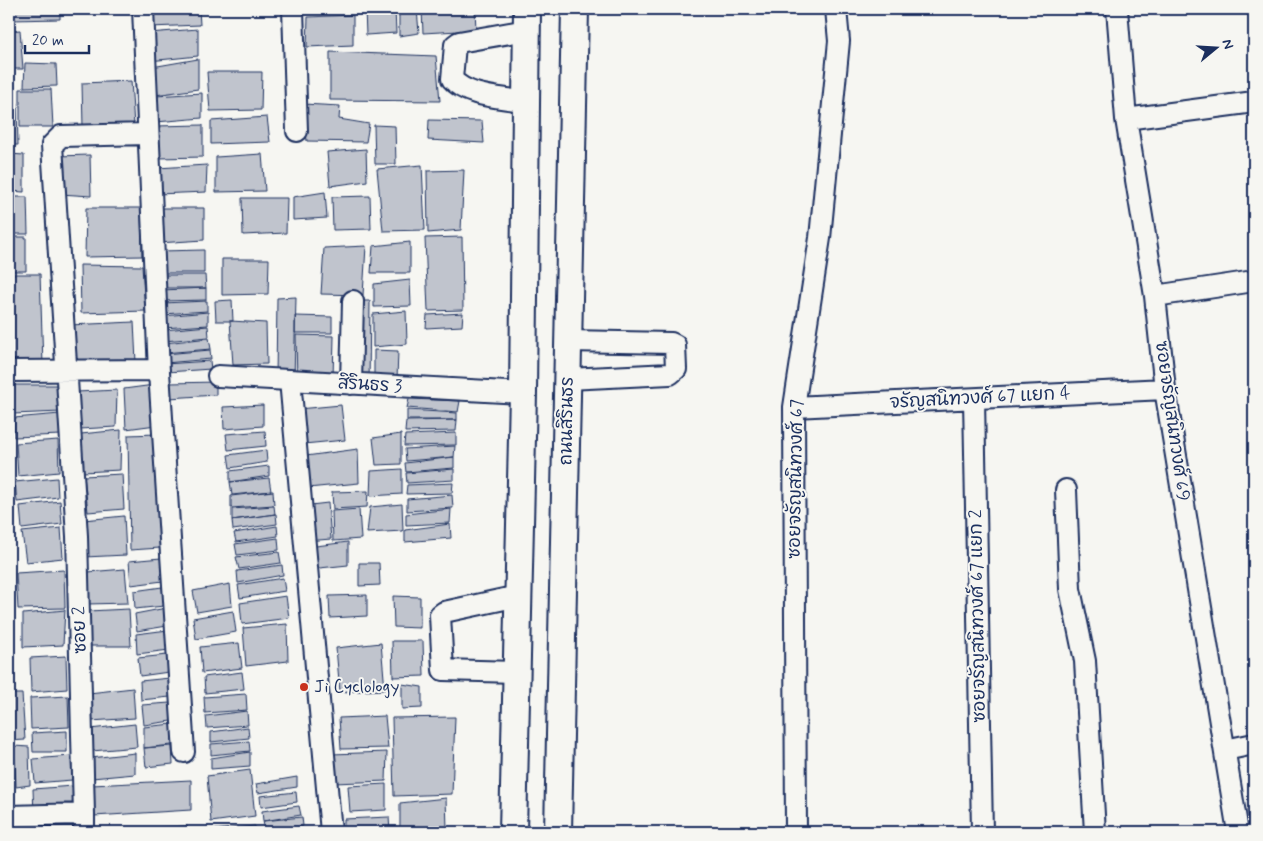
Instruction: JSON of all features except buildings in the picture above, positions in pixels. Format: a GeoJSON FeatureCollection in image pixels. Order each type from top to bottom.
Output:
{"type":"FeatureCollection","features":[{"type":"Feature","properties":{"kind":"main road","name":"ถนนสิรินธร"},"geometry":{"type":"LineString","coordinates":[[558,832],[575,9]]}},
{"type":"Feature","properties":{"kind":"main road"},"geometry":{"type":"LineString","coordinates":[[513,832],[523,393],[527,19]]}},
{"type":"Feature","properties":{"kind":"street"},"geometry":{"type":"LineString","coordinates":[[143,9],[159,370],[184,752]]}},
{"type":"Feature","properties":{"kind":"street"},"geometry":{"type":"LineString","coordinates":[[293,9],[297,132]]}},
{"type":"Feature","properties":{"kind":"street","name":"ซอยจรัญสนิทวงศ์ 67"},"geometry":{"type":"LineString","coordinates":[[796,832],[794,407],[820,238],[839,41],[836,9]]}},
{"type":"Feature","properties":{"kind":"street","name":"ซอยจรัญสนิทวงศ์ 69"},"geometry":{"type":"LineString","coordinates":[[1116,9],[1126,119],[1155,296],[1165,389],[1238,832]]}},
{"type":"Feature","properties":{"kind":"street"},"geometry":{"type":"LineString","coordinates":[[526,102],[468,91],[457,85],[452,79],[455,45],[527,19]]}},
{"type":"Feature","properties":{"kind":"street"},"geometry":{"type":"LineString","coordinates":[[1126,119],[1254,102]]}},
{"type":"Feature","properties":{"kind":"street","name":"ซอย 2"},"geometry":{"type":"LineString","coordinates":[[9,816],[84,823],[80,599],[68,371],[52,145],[61,136],[148,134]]}},
{"type":"Feature","properties":{"kind":"street"},"geometry":{"type":"LineString","coordinates":[[1155,296],[1254,281]]}},
{"type":"Feature","properties":{"kind":"street"},"geometry":{"type":"LineString","coordinates":[[351,384],[353,301]]}},
{"type":"Feature","properties":{"kind":"street"},"geometry":{"type":"LineString","coordinates":[[568,341],[671,343],[675,345],[676,350],[676,369],[670,374],[568,379]]}},
{"type":"Feature","properties":{"kind":"street"},"geometry":{"type":"LineString","coordinates":[[620,342],[620,376]]}},
{"type":"Feature","properties":{"kind":"street"},"geometry":{"type":"LineString","coordinates":[[9,371],[159,370]]}},
{"type":"Feature","properties":{"kind":"street","name":"สิรินธร 3"},"geometry":{"type":"LineString","coordinates":[[218,376],[523,393]]}},
{"type":"Feature","properties":{"kind":"street"},"geometry":{"type":"LineString","coordinates":[[290,380],[331,832]]}},
{"type":"Feature","properties":{"kind":"street","name":"จรัญสนิทวงศ์ 67 แยก 4"},"geometry":{"type":"LineString","coordinates":[[794,407],[1165,389]]}},
{"type":"Feature","properties":{"kind":"street","name":"ซอยจรัญสนิทวงศ์ 67 แยก 2"},"geometry":{"type":"LineString","coordinates":[[974,399],[982,832]]}},
{"type":"Feature","properties":{"kind":"street"},"geometry":{"type":"LineString","coordinates":[[1066,490],[1070,589],[1085,661],[1095,832]]}},
{"type":"Feature","properties":{"kind":"street"},"geometry":{"type":"LineString","coordinates":[[516,672],[443,670],[440,615],[444,612],[518,596]]}},
{"type":"Feature","properties":{"kind":"street"},"geometry":{"type":"LineString","coordinates":[[1225,750],[1254,744]]}},
{"type":"Feature","properties":{"kind":"place","name":"Ji Cyclology"},"geometry":{"type":"Point","coordinates":[304,687]}}]}
